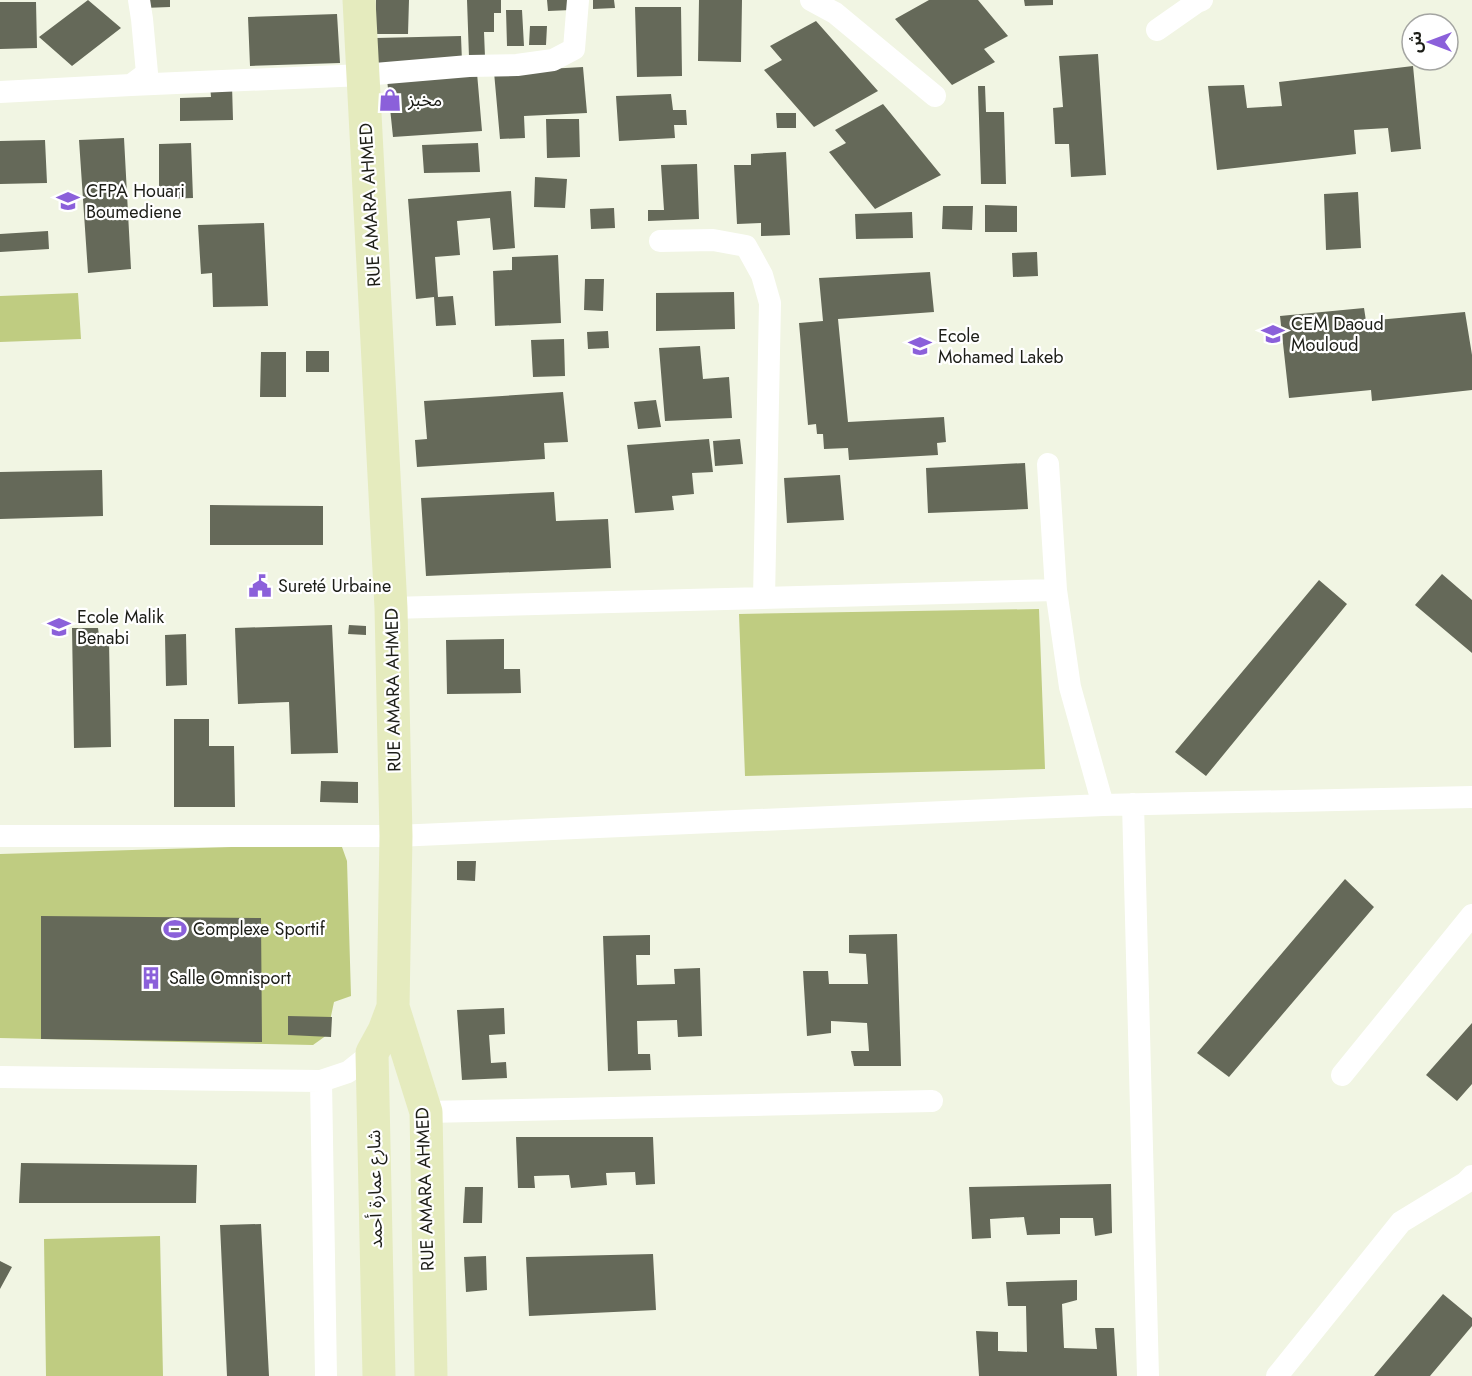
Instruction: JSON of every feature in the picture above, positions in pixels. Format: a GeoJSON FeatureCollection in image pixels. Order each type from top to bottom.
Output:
{"type":"FeatureCollection","features":[{"type":"Feature","properties":{"kind":"street"},"geometry":{"type":"LineString","coordinates":[[131,85],[147,73],[139,0]]}},
{"type":"Feature","properties":{"kind":"street","name":"RUE AMARA AHMED"},"geometry":{"type":"LineString","coordinates":[[359,0],[391,608],[396,836],[393,1008],[426,1112],[431,1376]]}},
{"type":"Feature","properties":{"kind":"street"},"geometry":{"type":"LineString","coordinates":[[0,92],[363,75],[553,60],[574,49],[578,0]]}},
{"type":"Feature","properties":{"kind":"street"},"geometry":{"type":"LineString","coordinates":[[811,0],[835,13],[935,96]]}},
{"type":"Feature","properties":{"kind":"street"},"geometry":{"type":"LineString","coordinates":[[1156,30],[1202,0]]}},
{"type":"Feature","properties":{"kind":"street"},"geometry":{"type":"LineString","coordinates":[[660,241],[712,240],[746,246],[762,275],[770,303],[764,598]]}},
{"type":"Feature","properties":{"kind":"street"},"geometry":{"type":"LineString","coordinates":[[1048,464],[1056,590],[1070,687],[1103,805]]}},
{"type":"Feature","properties":{"kind":"street"},"geometry":{"type":"LineString","coordinates":[[391,608],[1056,590]]}},
{"type":"Feature","properties":{"kind":"street"},"geometry":{"type":"LineString","coordinates":[[0,836],[396,836],[1103,805],[1472,797]]}},
{"type":"Feature","properties":{"kind":"street"},"geometry":{"type":"LineString","coordinates":[[1133,804],[1148,1376]]}},
{"type":"Feature","properties":{"kind":"street"},"geometry":{"type":"LineString","coordinates":[[1342,1075],[1472,915]]}},
{"type":"Feature","properties":{"kind":"street","name":"شارع عمارة أحمد"},"geometry":{"type":"LineString","coordinates":[[379,1376],[372,1053],[393,1008]]}},
{"type":"Feature","properties":{"kind":"street"},"geometry":{"type":"LineString","coordinates":[[0,1077],[321,1082],[348,1072],[372,1053]]}},
{"type":"Feature","properties":{"kind":"street"},"geometry":{"type":"LineString","coordinates":[[321,1082],[326,1376]]}},
{"type":"Feature","properties":{"kind":"street"},"geometry":{"type":"LineString","coordinates":[[426,1112],[932,1101]]}},
{"type":"Feature","properties":{"kind":"street"},"geometry":{"type":"LineString","coordinates":[[1277,1376],[1401,1222],[1465,1183],[1472,1176]]}},
{"type":"Feature","properties":{"kind":"green space"},"geometry":{"type":"Polygon","coordinates":[[[78,293],[81,339],[0,342],[0,296],[78,293]]]}},
{"type":"Feature","properties":{"kind":"green space"},"geometry":{"type":"Polygon","coordinates":[[[1039,609],[1045,769],[745,776],[739,614],[1039,609]]]}},
{"type":"Feature","properties":{"kind":"green space","name":"Complexe Sportif"},"geometry":{"type":"Polygon","coordinates":[[[327,844],[342,847],[347,861],[351,996],[334,1002],[327,1035],[313,1045],[0,1038],[0,854],[327,844]]]}},
{"type":"Feature","properties":{"kind":"green space"},"geometry":{"type":"Polygon","coordinates":[[[160,1236],[163,1376],[46,1376],[44,1239],[160,1236]]]}},
{"type":"Feature","properties":{"kind":"building"},"geometry":{"type":"Polygon","coordinates":[[[88,0],[121,28],[72,66],[39,37],[88,0]]]}},
{"type":"Feature","properties":{"kind":"building"},"geometry":{"type":"Polygon","coordinates":[[[143,0],[170,0],[170,7],[143,8],[143,0]]]}},
{"type":"Feature","properties":{"kind":"building"},"geometry":{"type":"Polygon","coordinates":[[[376,0],[409,0],[408,34],[375,34],[376,0]]]}},
{"type":"Feature","properties":{"kind":"building"},"geometry":{"type":"Polygon","coordinates":[[[467,0],[501,0],[501,13],[494,13],[494,32],[484,32],[485,57],[469,57],[467,0]]]}},
{"type":"Feature","properties":{"kind":"building"},"geometry":{"type":"Polygon","coordinates":[[[547,0],[570,0],[571,10],[548,11],[547,0]]]}},
{"type":"Feature","properties":{"kind":"building"},"geometry":{"type":"Polygon","coordinates":[[[593,0],[614,0],[615,8],[593,9],[593,0]]]}},
{"type":"Feature","properties":{"kind":"building"},"geometry":{"type":"Polygon","coordinates":[[[699,0],[742,0],[741,62],[698,61],[699,0]]]}},
{"type":"Feature","properties":{"kind":"building"},"geometry":{"type":"Polygon","coordinates":[[[929,0],[978,0],[1008,36],[984,49],[995,62],[952,85],[895,19],[929,0]]]}},
{"type":"Feature","properties":{"kind":"building"},"geometry":{"type":"Polygon","coordinates":[[[1024,0],[1053,0],[1053,5],[1025,6],[1024,0]]]}},
{"type":"Feature","properties":{"kind":"building"},"geometry":{"type":"Polygon","coordinates":[[[0,2],[36,2],[37,48],[0,49],[0,2]]]}},
{"type":"Feature","properties":{"kind":"building"},"geometry":{"type":"Polygon","coordinates":[[[635,7],[681,7],[682,76],[637,77],[635,7]]]}},
{"type":"Feature","properties":{"kind":"building"},"geometry":{"type":"Polygon","coordinates":[[[506,10],[522,10],[524,46],[507,46],[506,10]]]}},
{"type":"Feature","properties":{"kind":"building"},"geometry":{"type":"Polygon","coordinates":[[[337,14],[340,63],[250,66],[248,17],[337,14]]]}},
{"type":"Feature","properties":{"kind":"building"},"geometry":{"type":"Polygon","coordinates":[[[816,21],[878,91],[814,127],[764,70],[782,60],[770,46],[816,21]]]}},
{"type":"Feature","properties":{"kind":"building"},"geometry":{"type":"Polygon","coordinates":[[[530,26],[547,26],[546,45],[529,45],[530,26]]]}},
{"type":"Feature","properties":{"kind":"building"},"geometry":{"type":"Polygon","coordinates":[[[461,36],[462,62],[377,64],[376,38],[461,36]]]}},
{"type":"Feature","properties":{"kind":"building"},"geometry":{"type":"Polygon","coordinates":[[[1098,54],[1106,175],[1071,177],[1069,144],[1055,144],[1053,108],[1063,107],[1059,56],[1098,54]]]}},
{"type":"Feature","properties":{"kind":"building"},"geometry":{"type":"Polygon","coordinates":[[[583,67],[587,113],[524,116],[525,138],[500,139],[494,72],[583,67]]]}},
{"type":"Feature","properties":{"kind":"building"},"geometry":{"type":"Polygon","coordinates":[[[1400,68],[1400,72],[1414,72],[1421,149],[1391,152],[1388,128],[1354,130],[1356,154],[1217,170],[1208,86],[1244,85],[1247,108],[1282,106],[1279,82],[1400,68]]]}},
{"type":"Feature","properties":{"kind":"building"},"geometry":{"type":"Polygon","coordinates":[[[477,73],[482,131],[393,137],[387,79],[477,73]]]}},
{"type":"Feature","properties":{"kind":"building"},"geometry":{"type":"Polygon","coordinates":[[[210,85],[232,85],[233,120],[180,121],[180,98],[211,97],[210,85]]]}},
{"type":"Feature","properties":{"kind":"building"},"geometry":{"type":"Polygon","coordinates":[[[978,86],[985,86],[986,112],[1004,112],[1006,184],[981,184],[978,86]]]}},
{"type":"Feature","properties":{"kind":"building"},"geometry":{"type":"Polygon","coordinates":[[[671,94],[673,110],[686,110],[687,125],[674,125],[675,138],[619,141],[616,96],[671,94]]]}},
{"type":"Feature","properties":{"kind":"building"},"geometry":{"type":"Polygon","coordinates":[[[883,104],[941,175],[875,209],[829,152],[846,143],[835,130],[883,104]]]}},
{"type":"Feature","properties":{"kind":"building"},"geometry":{"type":"Polygon","coordinates":[[[776,113],[796,113],[796,128],[777,128],[776,113]]]}},
{"type":"Feature","properties":{"kind":"building"},"geometry":{"type":"Polygon","coordinates":[[[546,119],[579,119],[580,157],[547,158],[546,119]]]}},
{"type":"Feature","properties":{"kind":"building"},"geometry":{"type":"Polygon","coordinates":[[[124,138],[131,269],[88,273],[79,140],[124,138]]]}},
{"type":"Feature","properties":{"kind":"building"},"geometry":{"type":"Polygon","coordinates":[[[45,140],[47,183],[0,184],[0,141],[45,140]]]}},
{"type":"Feature","properties":{"kind":"building"},"geometry":{"type":"Polygon","coordinates":[[[191,143],[193,198],[159,199],[159,144],[191,143]]]}},
{"type":"Feature","properties":{"kind":"building"},"geometry":{"type":"Polygon","coordinates":[[[478,143],[480,172],[424,173],[422,145],[478,143]]]}},
{"type":"Feature","properties":{"kind":"building"},"geometry":{"type":"Polygon","coordinates":[[[786,152],[790,235],[761,236],[761,223],[737,224],[734,165],[751,165],[751,154],[786,152]]]}},
{"type":"Feature","properties":{"kind":"building"},"geometry":{"type":"Polygon","coordinates":[[[697,164],[699,219],[648,221],[648,210],[664,210],[661,165],[697,164]]]}},
{"type":"Feature","properties":{"kind":"building"},"geometry":{"type":"Polygon","coordinates":[[[535,177],[567,179],[565,208],[534,207],[535,177]]]}},
{"type":"Feature","properties":{"kind":"building"},"geometry":{"type":"Polygon","coordinates":[[[511,191],[515,248],[493,250],[490,218],[457,221],[460,255],[435,257],[438,297],[453,296],[456,325],[436,326],[434,297],[416,299],[408,199],[511,191]]]}},
{"type":"Feature","properties":{"kind":"building"},"geometry":{"type":"Polygon","coordinates":[[[1358,192],[1361,248],[1326,250],[1324,194],[1358,192]]]}},
{"type":"Feature","properties":{"kind":"building"},"geometry":{"type":"Polygon","coordinates":[[[985,205],[1017,206],[1017,232],[985,232],[985,205]]]}},
{"type":"Feature","properties":{"kind":"building"},"geometry":{"type":"Polygon","coordinates":[[[943,206],[973,206],[972,230],[942,229],[943,206]]]}},
{"type":"Feature","properties":{"kind":"building"},"geometry":{"type":"Polygon","coordinates":[[[614,208],[615,228],[591,229],[590,209],[614,208]]]}},
{"type":"Feature","properties":{"kind":"building"},"geometry":{"type":"Polygon","coordinates":[[[912,212],[913,238],[856,239],[855,214],[912,212]]]}},
{"type":"Feature","properties":{"kind":"building"},"geometry":{"type":"Polygon","coordinates":[[[264,223],[268,306],[213,307],[212,273],[201,274],[198,225],[264,223]]]}},
{"type":"Feature","properties":{"kind":"building"},"geometry":{"type":"Polygon","coordinates":[[[48,231],[49,249],[0,252],[0,234],[48,231]]]}},
{"type":"Feature","properties":{"kind":"building"},"geometry":{"type":"Polygon","coordinates":[[[1037,252],[1038,276],[1013,277],[1012,253],[1037,252]]]}},
{"type":"Feature","properties":{"kind":"building"},"geometry":{"type":"Polygon","coordinates":[[[558,255],[561,323],[495,326],[493,271],[512,270],[512,257],[558,255]]]}},
{"type":"Feature","properties":{"kind":"building"},"geometry":{"type":"Polygon","coordinates":[[[930,272],[934,312],[838,319],[848,422],[944,417],[946,442],[937,443],[938,455],[849,460],[848,448],[824,449],[823,434],[817,434],[816,424],[808,425],[799,323],[823,321],[819,278],[930,272]]]}},
{"type":"Feature","properties":{"kind":"building"},"geometry":{"type":"Polygon","coordinates":[[[585,279],[604,279],[603,311],[584,310],[585,279]]]}},
{"type":"Feature","properties":{"kind":"building"},"geometry":{"type":"Polygon","coordinates":[[[734,292],[735,329],[656,331],[656,293],[734,292]]]}},
{"type":"Feature","properties":{"kind":"building"},"geometry":{"type":"Polygon","coordinates":[[[1364,308],[1366,321],[1465,312],[1472,355],[1472,390],[1372,401],[1371,390],[1289,398],[1280,316],[1364,308]]]}},
{"type":"Feature","properties":{"kind":"building"},"geometry":{"type":"Polygon","coordinates":[[[608,331],[609,348],[588,349],[587,332],[608,331]]]}},
{"type":"Feature","properties":{"kind":"building"},"geometry":{"type":"Polygon","coordinates":[[[564,339],[565,376],[533,377],[531,340],[564,339]]]}},
{"type":"Feature","properties":{"kind":"building"},"geometry":{"type":"Polygon","coordinates":[[[700,346],[703,379],[729,377],[732,418],[665,421],[659,348],[700,346]]]}},
{"type":"Feature","properties":{"kind":"building"},"geometry":{"type":"Polygon","coordinates":[[[306,351],[329,351],[329,372],[306,372],[306,351]]]}},
{"type":"Feature","properties":{"kind":"building"},"geometry":{"type":"Polygon","coordinates":[[[261,352],[286,352],[286,397],[260,397],[261,352]]]}},
{"type":"Feature","properties":{"kind":"building"},"geometry":{"type":"Polygon","coordinates":[[[563,392],[568,442],[544,443],[545,459],[417,467],[415,440],[427,439],[424,401],[563,392]]]}},
{"type":"Feature","properties":{"kind":"building"},"geometry":{"type":"Polygon","coordinates":[[[656,400],[661,427],[638,429],[634,402],[656,400]]]}},
{"type":"Feature","properties":{"kind":"building"},"geometry":{"type":"Polygon","coordinates":[[[709,439],[713,472],[692,473],[694,494],[672,496],[674,510],[635,513],[627,445],[709,439]]]}},
{"type":"Feature","properties":{"kind":"building"},"geometry":{"type":"Polygon","coordinates":[[[740,439],[743,464],[715,466],[713,441],[740,439]]]}},
{"type":"Feature","properties":{"kind":"building"},"geometry":{"type":"Polygon","coordinates":[[[1025,463],[1028,509],[928,513],[926,468],[1025,463]]]}},
{"type":"Feature","properties":{"kind":"building"},"geometry":{"type":"Polygon","coordinates":[[[102,470],[103,516],[0,519],[0,472],[102,470]]]}},
{"type":"Feature","properties":{"kind":"building"},"geometry":{"type":"Polygon","coordinates":[[[840,475],[844,520],[787,523],[784,478],[840,475]]]}},
{"type":"Feature","properties":{"kind":"building"},"geometry":{"type":"Polygon","coordinates":[[[554,492],[556,521],[608,519],[611,568],[426,576],[421,498],[554,492]]]}},
{"type":"Feature","properties":{"kind":"building"},"geometry":{"type":"Polygon","coordinates":[[[210,505],[323,506],[323,545],[210,545],[210,505]]]}},
{"type":"Feature","properties":{"kind":"building"},"geometry":{"type":"Polygon","coordinates":[[[1442,574],[1472,600],[1472,653],[1415,605],[1442,574]]]}},
{"type":"Feature","properties":{"kind":"building"},"geometry":{"type":"Polygon","coordinates":[[[1319,580],[1347,604],[1206,776],[1175,752],[1319,580]]]}},
{"type":"Feature","properties":{"kind":"building"},"geometry":{"type":"Polygon","coordinates":[[[332,625],[338,753],[291,754],[289,702],[238,704],[235,628],[332,625]]]}},
{"type":"Feature","properties":{"kind":"building"},"geometry":{"type":"Polygon","coordinates":[[[349,625],[366,626],[366,635],[348,634],[349,625]]]}},
{"type":"Feature","properties":{"kind":"building"},"geometry":{"type":"Polygon","coordinates":[[[72,628],[98,628],[100,643],[109,641],[111,747],[74,748],[72,628]]]}},
{"type":"Feature","properties":{"kind":"building"},"geometry":{"type":"Polygon","coordinates":[[[186,634],[187,685],[166,686],[165,635],[186,634]]]}},
{"type":"Feature","properties":{"kind":"building"},"geometry":{"type":"Polygon","coordinates":[[[504,639],[504,669],[520,669],[521,693],[447,694],[446,640],[504,639]]]}},
{"type":"Feature","properties":{"kind":"building"},"geometry":{"type":"Polygon","coordinates":[[[174,719],[209,719],[209,746],[234,746],[235,807],[174,807],[174,719]]]}},
{"type":"Feature","properties":{"kind":"building"},"geometry":{"type":"Polygon","coordinates":[[[321,781],[358,782],[358,803],[320,802],[321,781]]]}},
{"type":"Feature","properties":{"kind":"building"},"geometry":{"type":"Polygon","coordinates":[[[457,861],[476,861],[475,881],[457,880],[457,861]]]}},
{"type":"Feature","properties":{"kind":"building"},"geometry":{"type":"Polygon","coordinates":[[[1345,879],[1374,907],[1229,1077],[1197,1053],[1345,879]]]}},
{"type":"Feature","properties":{"kind":"building","name":"Salle Omnisport"},"geometry":{"type":"Polygon","coordinates":[[[41,916],[261,918],[262,1042],[41,1039],[41,916]]]}},
{"type":"Feature","properties":{"kind":"building"},"geometry":{"type":"Polygon","coordinates":[[[897,934],[901,1066],[854,1066],[851,1051],[869,1051],[867,1023],[831,1021],[831,1033],[807,1036],[803,971],[828,971],[829,984],[868,984],[866,954],[849,953],[849,935],[897,934]]]}},
{"type":"Feature","properties":{"kind":"building"},"geometry":{"type":"Polygon","coordinates":[[[650,935],[650,955],[636,955],[637,985],[675,984],[674,969],[700,968],[702,1036],[678,1037],[677,1020],[637,1021],[638,1054],[650,1054],[651,1070],[608,1071],[603,936],[650,935]]]}},
{"type":"Feature","properties":{"kind":"building"},"geometry":{"type":"Polygon","coordinates":[[[504,1008],[505,1034],[489,1035],[491,1063],[506,1062],[507,1078],[462,1080],[457,1010],[504,1008]]]}},
{"type":"Feature","properties":{"kind":"building"},"geometry":{"type":"Polygon","coordinates":[[[288,1016],[332,1017],[331,1037],[288,1035],[288,1016]]]}},
{"type":"Feature","properties":{"kind":"building"},"geometry":{"type":"Polygon","coordinates":[[[1472,1023],[1472,1084],[1457,1101],[1426,1075],[1472,1023]]]}},
{"type":"Feature","properties":{"kind":"building"},"geometry":{"type":"Polygon","coordinates":[[[516,1137],[653,1137],[655,1184],[636,1185],[635,1172],[606,1173],[607,1185],[571,1188],[569,1175],[534,1176],[535,1188],[518,1188],[516,1137]]]}},
{"type":"Feature","properties":{"kind":"building"},"geometry":{"type":"Polygon","coordinates":[[[21,1163],[197,1165],[196,1203],[19,1203],[21,1163]]]}},
{"type":"Feature","properties":{"kind":"building"},"geometry":{"type":"Polygon","coordinates":[[[1111,1184],[1112,1233],[1095,1236],[1093,1218],[1060,1218],[1060,1234],[1027,1235],[1024,1217],[990,1219],[991,1238],[972,1239],[969,1187],[1111,1184]]]}},
{"type":"Feature","properties":{"kind":"building"},"geometry":{"type":"Polygon","coordinates":[[[465,1187],[483,1187],[482,1223],[463,1223],[465,1187]]]}},
{"type":"Feature","properties":{"kind":"building"},"geometry":{"type":"Polygon","coordinates":[[[261,1224],[269,1376],[227,1376],[220,1225],[261,1224]]]}},
{"type":"Feature","properties":{"kind":"building"},"geometry":{"type":"Polygon","coordinates":[[[653,1254],[656,1310],[529,1316],[526,1257],[653,1254]]]}},
{"type":"Feature","properties":{"kind":"building"},"geometry":{"type":"Polygon","coordinates":[[[486,1256],[487,1290],[466,1292],[464,1257],[486,1256]]]}},
{"type":"Feature","properties":{"kind":"building"},"geometry":{"type":"Polygon","coordinates":[[[0,1261],[12,1267],[0,1289],[0,1261]]]}},
{"type":"Feature","properties":{"kind":"building"},"geometry":{"type":"Polygon","coordinates":[[[1077,1280],[1077,1300],[1062,1304],[1064,1348],[1097,1349],[1095,1328],[1114,1328],[1117,1376],[979,1376],[976,1331],[998,1332],[998,1351],[1027,1352],[1026,1306],[1008,1306],[1006,1282],[1077,1280]]]}},
{"type":"Feature","properties":{"kind":"building"},"geometry":{"type":"Polygon","coordinates":[[[1443,1294],[1472,1318],[1472,1326],[1430,1376],[1374,1376],[1443,1294]]]}},
{"type":"Feature","properties":{"kind":"place","name":"مخبز"},"geometry":{"type":"Point","coordinates":[390,100]}},
{"type":"Feature","properties":{"kind":"place","name":"CFPA Houari Boumediene"},"geometry":{"type":"Point","coordinates":[68,201]}},
{"type":"Feature","properties":{"kind":"place","name":"CEM Daoud Mouloud"},"geometry":{"type":"Point","coordinates":[1273,334]}},
{"type":"Feature","properties":{"kind":"place","name":"Ecole Mohamed Lakeb"},"geometry":{"type":"Point","coordinates":[920,346]}},
{"type":"Feature","properties":{"kind":"place","name":"Sureté Urbaine"},"geometry":{"type":"Point","coordinates":[260,586]}},
{"type":"Feature","properties":{"kind":"place","name":"Ecole Malik Benabi"},"geometry":{"type":"Point","coordinates":[59,627]}},
{"type":"Feature","properties":{"kind":"place","name":"Complexe Sportif"},"geometry":{"type":"Point","coordinates":[175,929]}},
{"type":"Feature","properties":{"kind":"place","name":"Salle Omnisport"},"geometry":{"type":"Point","coordinates":[151,978]}}]}
